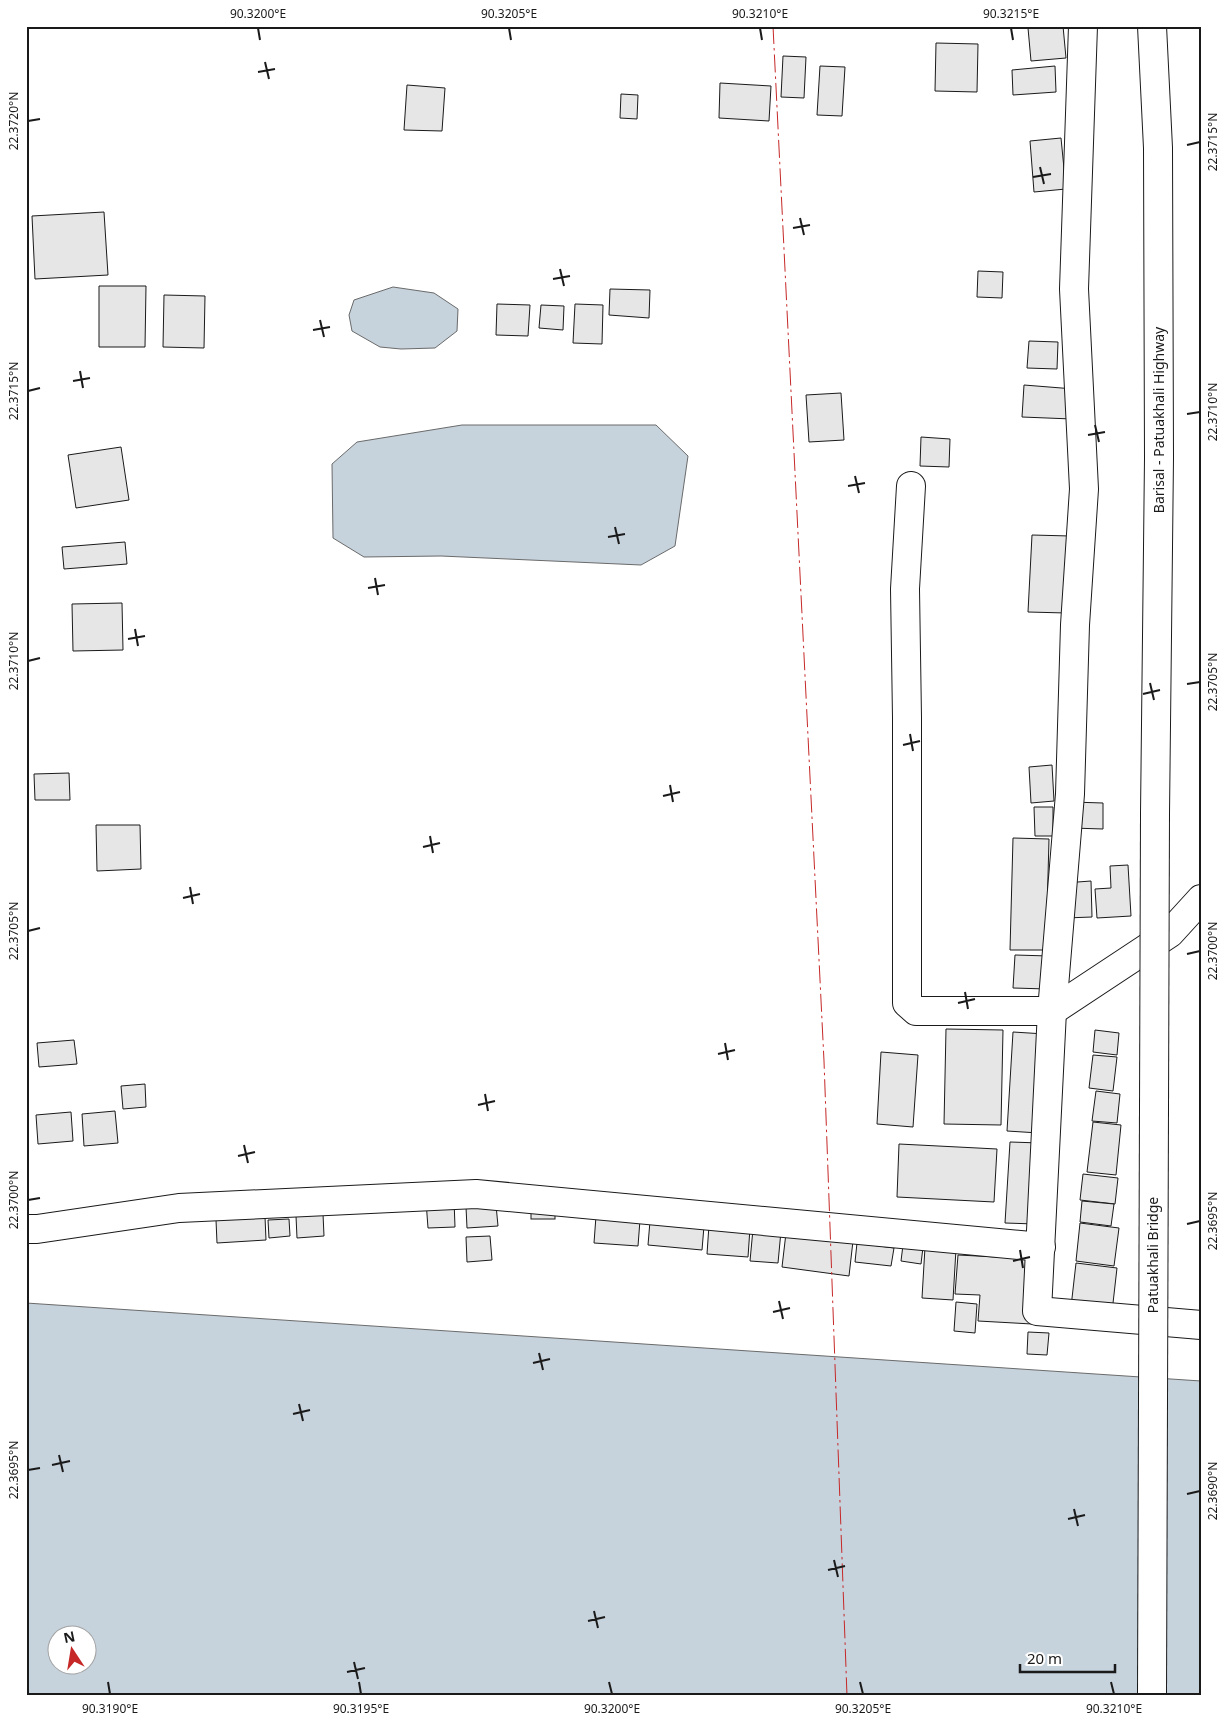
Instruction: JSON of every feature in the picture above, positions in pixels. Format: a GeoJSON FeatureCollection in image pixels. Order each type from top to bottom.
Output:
{"type":"FeatureCollection","features":[{"type":"Feature","properties":{"kind":"main road"},"geometry":{"type":"LineString","coordinates":[[1083,26],[1074,289],[1084,489],[1075,625],[1070,794],[1052,1011],[1038,1311],[1201,1325]]}},
{"type":"Feature","properties":{"kind":"main road","name":"Barisal - Patuakhali Highway"},"geometry":{"type":"LineString","coordinates":[[1152,26],[1158,148],[1159,439],[1155,814]]}},
{"type":"Feature","properties":{"kind":"main road"},"geometry":{"type":"LineString","coordinates":[[911,486],[905,589],[908,718],[907,1003],[916,1010],[1052,1011],[1170,933],[1201,899]]}},
{"type":"Feature","properties":{"kind":"main road","name":"Patuakhali Bridge"},"geometry":{"type":"LineString","coordinates":[[1152,1696],[1155,814]]}},
{"type":"Feature","properties":{"kind":"main road"},"geometry":{"type":"LineString","coordinates":[[26,1229],[180,1208],[476,1194],[1041,1247]]}},
{"type":"Feature","properties":{"kind":"shaded area"},"geometry":{"type":"Polygon","coordinates":[[[393,287],[434,293],[458,309],[457,331],[435,348],[401,349],[380,347],[352,331],[349,315],[354,300],[393,287]]]}},
{"type":"Feature","properties":{"kind":"shaded area"},"geometry":{"type":"Polygon","coordinates":[[[462,425],[656,425],[688,456],[675,546],[641,565],[441,556],[364,557],[333,538],[332,464],[357,442],[462,425]]]}},
{"type":"Feature","properties":{"kind":"shaded area"},"geometry":{"type":"Polygon","coordinates":[[[26,1303],[1201,1381],[1201,1696],[26,1696],[26,1303]]]}},
{"type":"Feature","properties":{"kind":"building"},"geometry":{"type":"Polygon","coordinates":[[[1063,26],[1066,58],[1031,61],[1028,28],[1063,26]]]}},
{"type":"Feature","properties":{"kind":"building"},"geometry":{"type":"Polygon","coordinates":[[[936,43],[978,44],[977,92],[935,91],[936,43]]]}},
{"type":"Feature","properties":{"kind":"building"},"geometry":{"type":"Polygon","coordinates":[[[783,56],[806,57],[804,98],[781,97],[783,56]]]}},
{"type":"Feature","properties":{"kind":"building"},"geometry":{"type":"Polygon","coordinates":[[[820,66],[845,67],[842,116],[817,115],[820,66]]]}},
{"type":"Feature","properties":{"kind":"building"},"geometry":{"type":"Polygon","coordinates":[[[1055,66],[1056,92],[1013,95],[1012,70],[1055,66]]]}},
{"type":"Feature","properties":{"kind":"building"},"geometry":{"type":"Polygon","coordinates":[[[720,83],[771,86],[769,121],[719,118],[720,83]]]}},
{"type":"Feature","properties":{"kind":"building"},"geometry":{"type":"Polygon","coordinates":[[[407,85],[445,88],[442,131],[404,130],[407,85]]]}},
{"type":"Feature","properties":{"kind":"building"},"geometry":{"type":"Polygon","coordinates":[[[621,94],[638,95],[637,119],[620,118],[621,94]]]}},
{"type":"Feature","properties":{"kind":"building"},"geometry":{"type":"Polygon","coordinates":[[[1061,138],[1066,189],[1034,192],[1030,141],[1061,138]]]}},
{"type":"Feature","properties":{"kind":"building"},"geometry":{"type":"Polygon","coordinates":[[[104,212],[108,275],[35,279],[32,216],[104,212]]]}},
{"type":"Feature","properties":{"kind":"building"},"geometry":{"type":"Polygon","coordinates":[[[978,271],[1003,272],[1002,298],[977,297],[978,271]]]}},
{"type":"Feature","properties":{"kind":"building"},"geometry":{"type":"Polygon","coordinates":[[[99,286],[146,286],[145,347],[99,347],[99,286]]]}},
{"type":"Feature","properties":{"kind":"building"},"geometry":{"type":"Polygon","coordinates":[[[610,289],[650,290],[649,318],[609,315],[610,289]]]}},
{"type":"Feature","properties":{"kind":"building"},"geometry":{"type":"Polygon","coordinates":[[[164,295],[205,296],[204,348],[163,347],[164,295]]]}},
{"type":"Feature","properties":{"kind":"building"},"geometry":{"type":"Polygon","coordinates":[[[497,304],[530,305],[528,336],[496,335],[497,304]]]}},
{"type":"Feature","properties":{"kind":"building"},"geometry":{"type":"Polygon","coordinates":[[[575,304],[603,305],[602,344],[573,343],[575,304]]]}},
{"type":"Feature","properties":{"kind":"building"},"geometry":{"type":"Polygon","coordinates":[[[541,305],[564,306],[563,330],[539,328],[541,305]]]}},
{"type":"Feature","properties":{"kind":"building"},"geometry":{"type":"Polygon","coordinates":[[[1029,341],[1058,342],[1057,369],[1027,368],[1029,341]]]}},
{"type":"Feature","properties":{"kind":"building"},"geometry":{"type":"Polygon","coordinates":[[[1024,385],[1074,389],[1072,419],[1022,417],[1024,385]]]}},
{"type":"Feature","properties":{"kind":"building"},"geometry":{"type":"Polygon","coordinates":[[[841,393],[844,440],[809,442],[806,395],[841,393]]]}},
{"type":"Feature","properties":{"kind":"building"},"geometry":{"type":"Polygon","coordinates":[[[921,437],[950,439],[949,467],[920,466],[921,437]]]}},
{"type":"Feature","properties":{"kind":"building"},"geometry":{"type":"Polygon","coordinates":[[[121,447],[129,500],[76,508],[68,455],[121,447]]]}},
{"type":"Feature","properties":{"kind":"building"},"geometry":{"type":"Polygon","coordinates":[[[1032,535],[1070,536],[1066,613],[1028,612],[1032,535]]]}},
{"type":"Feature","properties":{"kind":"building"},"geometry":{"type":"Polygon","coordinates":[[[125,542],[127,564],[64,569],[62,547],[125,542]]]}},
{"type":"Feature","properties":{"kind":"building"},"geometry":{"type":"Polygon","coordinates":[[[122,603],[123,650],[73,651],[72,604],[122,603]]]}},
{"type":"Feature","properties":{"kind":"building"},"geometry":{"type":"Polygon","coordinates":[[[1052,765],[1054,801],[1031,803],[1029,767],[1052,765]]]}},
{"type":"Feature","properties":{"kind":"building"},"geometry":{"type":"Polygon","coordinates":[[[69,773],[70,800],[35,800],[34,774],[69,773]]]}},
{"type":"Feature","properties":{"kind":"building"},"geometry":{"type":"Polygon","coordinates":[[[1072,802],[1103,803],[1103,829],[1072,828],[1072,802]]]}},
{"type":"Feature","properties":{"kind":"building"},"geometry":{"type":"Polygon","coordinates":[[[1034,807],[1053,807],[1053,836],[1035,836],[1034,807]]]}},
{"type":"Feature","properties":{"kind":"building"},"geometry":{"type":"Polygon","coordinates":[[[96,825],[140,825],[141,869],[97,871],[96,825]]]}},
{"type":"Feature","properties":{"kind":"building"},"geometry":{"type":"Polygon","coordinates":[[[1013,838],[1049,839],[1046,950],[1010,950],[1013,838]]]}},
{"type":"Feature","properties":{"kind":"building"},"geometry":{"type":"Polygon","coordinates":[[[1128,865],[1131,916],[1097,918],[1095,889],[1111,888],[1110,866],[1128,865]]]}},
{"type":"Feature","properties":{"kind":"building"},"geometry":{"type":"Polygon","coordinates":[[[1091,881],[1092,917],[1065,918],[1064,883],[1091,881]]]}},
{"type":"Feature","properties":{"kind":"building"},"geometry":{"type":"Polygon","coordinates":[[[1015,955],[1049,956],[1047,989],[1013,988],[1015,955]]]}},
{"type":"Feature","properties":{"kind":"building"},"geometry":{"type":"Polygon","coordinates":[[[946,1029],[1003,1030],[1001,1125],[944,1124],[946,1029]]]}},
{"type":"Feature","properties":{"kind":"building"},"geometry":{"type":"Polygon","coordinates":[[[1095,1030],[1119,1033],[1117,1055],[1093,1052],[1095,1030]]]}},
{"type":"Feature","properties":{"kind":"building"},"geometry":{"type":"Polygon","coordinates":[[[1013,1032],[1045,1034],[1039,1133],[1007,1131],[1013,1032]]]}},
{"type":"Feature","properties":{"kind":"building"},"geometry":{"type":"Polygon","coordinates":[[[74,1040],[77,1064],[39,1067],[37,1043],[74,1040]]]}},
{"type":"Feature","properties":{"kind":"building"},"geometry":{"type":"Polygon","coordinates":[[[881,1052],[918,1055],[913,1127],[877,1124],[881,1052]]]}},
{"type":"Feature","properties":{"kind":"building"},"geometry":{"type":"Polygon","coordinates":[[[1093,1055],[1117,1057],[1113,1091],[1089,1088],[1093,1055]]]}},
{"type":"Feature","properties":{"kind":"building"},"geometry":{"type":"Polygon","coordinates":[[[145,1084],[146,1107],[123,1109],[121,1086],[145,1084]]]}},
{"type":"Feature","properties":{"kind":"building"},"geometry":{"type":"Polygon","coordinates":[[[1096,1091],[1120,1094],[1117,1123],[1092,1121],[1096,1091]]]}},
{"type":"Feature","properties":{"kind":"building"},"geometry":{"type":"Polygon","coordinates":[[[115,1111],[118,1143],[84,1146],[82,1114],[115,1111]]]}},
{"type":"Feature","properties":{"kind":"building"},"geometry":{"type":"Polygon","coordinates":[[[71,1112],[73,1141],[38,1144],[36,1115],[71,1112]]]}},
{"type":"Feature","properties":{"kind":"building"},"geometry":{"type":"Polygon","coordinates":[[[1093,1122],[1121,1125],[1116,1175],[1087,1172],[1093,1122]]]}},
{"type":"Feature","properties":{"kind":"building"},"geometry":{"type":"Polygon","coordinates":[[[1010,1142],[1040,1143],[1035,1224],[1005,1223],[1010,1142]]]}},
{"type":"Feature","properties":{"kind":"building"},"geometry":{"type":"Polygon","coordinates":[[[899,1144],[997,1149],[994,1202],[897,1197],[899,1144]]]}},
{"type":"Feature","properties":{"kind":"building"},"geometry":{"type":"Polygon","coordinates":[[[1083,1174],[1118,1178],[1115,1204],[1080,1200],[1083,1174]]]}},
{"type":"Feature","properties":{"kind":"building"},"geometry":{"type":"Polygon","coordinates":[[[454,1200],[455,1227],[428,1228],[426,1201],[454,1200]]]}},
{"type":"Feature","properties":{"kind":"building"},"geometry":{"type":"Polygon","coordinates":[[[1082,1201],[1114,1204],[1111,1226],[1080,1222],[1082,1201]]]}},
{"type":"Feature","properties":{"kind":"building"},"geometry":{"type":"Polygon","coordinates":[[[496,1205],[498,1226],[467,1228],[466,1207],[496,1205]]]}},
{"type":"Feature","properties":{"kind":"building"},"geometry":{"type":"Polygon","coordinates":[[[531,1205],[555,1205],[555,1219],[531,1219],[531,1205]]]}},
{"type":"Feature","properties":{"kind":"building"},"geometry":{"type":"Polygon","coordinates":[[[323,1214],[324,1236],[297,1238],[296,1216],[323,1214]]]}},
{"type":"Feature","properties":{"kind":"building"},"geometry":{"type":"Polygon","coordinates":[[[596,1216],[640,1220],[638,1246],[594,1243],[596,1216]]]}},
{"type":"Feature","properties":{"kind":"building"},"geometry":{"type":"Polygon","coordinates":[[[265,1217],[266,1240],[217,1243],[216,1220],[265,1217]]]}},
{"type":"Feature","properties":{"kind":"building"},"geometry":{"type":"Polygon","coordinates":[[[289,1219],[290,1236],[269,1238],[268,1220],[289,1219]]]}},
{"type":"Feature","properties":{"kind":"building"},"geometry":{"type":"Polygon","coordinates":[[[650,1221],[704,1226],[702,1250],[648,1245],[650,1221]]]}},
{"type":"Feature","properties":{"kind":"building"},"geometry":{"type":"Polygon","coordinates":[[[1080,1223],[1119,1228],[1114,1266],[1076,1261],[1080,1223]]]}},
{"type":"Feature","properties":{"kind":"building"},"geometry":{"type":"Polygon","coordinates":[[[709,1225],[750,1228],[748,1257],[707,1254],[709,1225]]]}},
{"type":"Feature","properties":{"kind":"building"},"geometry":{"type":"Polygon","coordinates":[[[753,1229],[781,1231],[778,1263],[750,1261],[753,1229]]]}},
{"type":"Feature","properties":{"kind":"building"},"geometry":{"type":"Polygon","coordinates":[[[786,1233],[853,1241],[849,1276],[782,1267],[786,1233]]]}},
{"type":"Feature","properties":{"kind":"building"},"geometry":{"type":"Polygon","coordinates":[[[490,1236],[492,1260],[467,1262],[466,1237],[490,1236]]]}},
{"type":"Feature","properties":{"kind":"building"},"geometry":{"type":"Polygon","coordinates":[[[857,1243],[894,1248],[891,1266],[855,1262],[857,1243]]]}},
{"type":"Feature","properties":{"kind":"building"},"geometry":{"type":"Polygon","coordinates":[[[903,1245],[923,1247],[921,1264],[901,1261],[903,1245]]]}},
{"type":"Feature","properties":{"kind":"building"},"geometry":{"type":"Polygon","coordinates":[[[925,1247],[956,1249],[953,1300],[922,1298],[925,1247]]]}},
{"type":"Feature","properties":{"kind":"building"},"geometry":{"type":"Polygon","coordinates":[[[958,1255],[1036,1259],[1032,1324],[978,1321],[980,1295],[955,1294],[958,1255]]]}},
{"type":"Feature","properties":{"kind":"building"},"geometry":{"type":"Polygon","coordinates":[[[1076,1263],[1117,1268],[1112,1312],[1071,1307],[1076,1263]]]}},
{"type":"Feature","properties":{"kind":"building"},"geometry":{"type":"Polygon","coordinates":[[[956,1302],[977,1304],[975,1333],[954,1331],[956,1302]]]}},
{"type":"Feature","properties":{"kind":"building"},"geometry":{"type":"Polygon","coordinates":[[[1028,1332],[1049,1333],[1047,1355],[1027,1354],[1028,1332]]]}},
{"type":"Feature","properties":{"kind":"power"},"geometry":{"type":"LineString","coordinates":[[773,26],[824,1061],[847,1696]]}}]}
